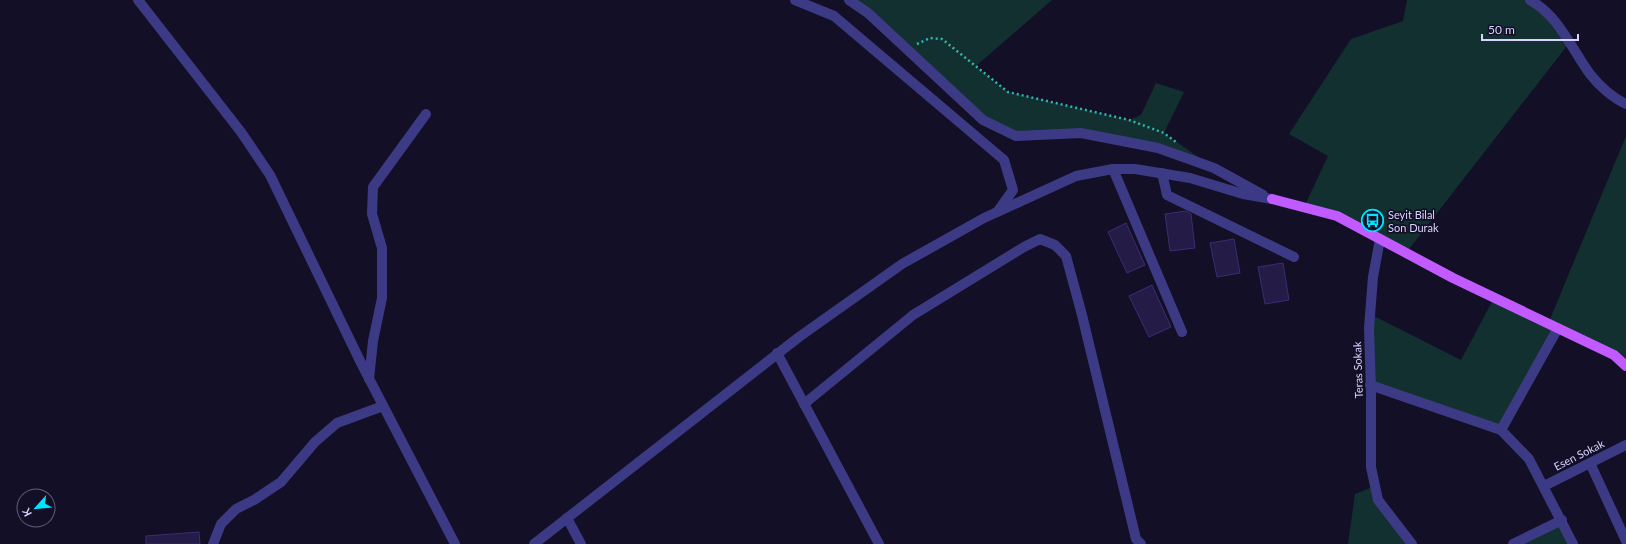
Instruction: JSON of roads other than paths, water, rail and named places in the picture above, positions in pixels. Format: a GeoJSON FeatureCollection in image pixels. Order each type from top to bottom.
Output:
{"type":"FeatureCollection","features":[{"type":"Feature","properties":{"kind":"main road"},"geometry":{"type":"LineString","coordinates":[[1272,199],[1337,216],[1453,278],[1614,355],[1626,366]]}},
{"type":"Feature","properties":{"kind":"street"},"geometry":{"type":"LineString","coordinates":[[138,0],[241,132],[270,175],[369,379],[454,544]]}},
{"type":"Feature","properties":{"kind":"street"},"geometry":{"type":"LineString","coordinates":[[795,0],[834,16],[1004,160],[1013,190],[996,212]]}},
{"type":"Feature","properties":{"kind":"street"},"geometry":{"type":"LineString","coordinates":[[849,0],[868,13],[983,120],[1016,136],[1081,133],[1158,148],[1214,168],[1272,199]]}},
{"type":"Feature","properties":{"kind":"street"},"geometry":{"type":"LineString","coordinates":[[1530,0],[1540,5],[1555,21],[1591,75],[1617,99],[1626,104]]}},
{"type":"Feature","properties":{"kind":"street"},"geometry":{"type":"LineString","coordinates":[[369,379],[373,342],[382,298],[382,248],[372,214],[373,187],[426,114]]}},
{"type":"Feature","properties":{"kind":"street"},"geometry":{"type":"LineString","coordinates":[[1113,169],[1182,332]]}},
{"type":"Feature","properties":{"kind":"street"},"geometry":{"type":"LineString","coordinates":[[534,544],[777,354],[902,264],[996,212],[1076,176],[1113,169],[1135,169],[1190,178],[1243,194],[1272,199]]}},
{"type":"Feature","properties":{"kind":"street"},"geometry":{"type":"LineString","coordinates":[[1162,173],[1167,195],[1294,257]]}},
{"type":"Feature","properties":{"kind":"street"},"geometry":{"type":"LineString","coordinates":[[804,404],[913,315],[1024,247],[1040,239],[1055,245],[1066,256],[1082,315],[1136,539],[1141,544]]}},
{"type":"Feature","properties":{"kind":"street","name":"Teras Sokak"},"geometry":{"type":"LineString","coordinates":[[1380,239],[1373,277],[1369,328],[1371,466],[1378,500],[1412,544]]}},
{"type":"Feature","properties":{"kind":"street"},"geometry":{"type":"LineString","coordinates":[[1501,430],[1558,328]]}},
{"type":"Feature","properties":{"kind":"street"},"geometry":{"type":"LineString","coordinates":[[777,354],[879,544]]}},
{"type":"Feature","properties":{"kind":"street"},"geometry":{"type":"LineString","coordinates":[[1370,385],[1501,430],[1528,458],[1562,520],[1573,544]]}},
{"type":"Feature","properties":{"kind":"street"},"geometry":{"type":"LineString","coordinates":[[213,544],[221,524],[236,509],[254,500],[281,482],[314,442],[337,423],[383,406]]}},
{"type":"Feature","properties":{"kind":"street","name":"Esen Sokak"},"geometry":{"type":"LineString","coordinates":[[1544,486],[1626,445]]}},
{"type":"Feature","properties":{"kind":"street"},"geometry":{"type":"LineString","coordinates":[[1590,463],[1626,541]]}},
{"type":"Feature","properties":{"kind":"street"},"geometry":{"type":"LineString","coordinates":[[567,518],[581,544]]}},
{"type":"Feature","properties":{"kind":"street"},"geometry":{"type":"LineString","coordinates":[[1513,544],[1562,520]]}},
{"type":"Feature","properties":{"kind":"place","name":"Seyit Bilal Son Durak"},"geometry":{"type":"Point","coordinates":[1372,221]}}]}
